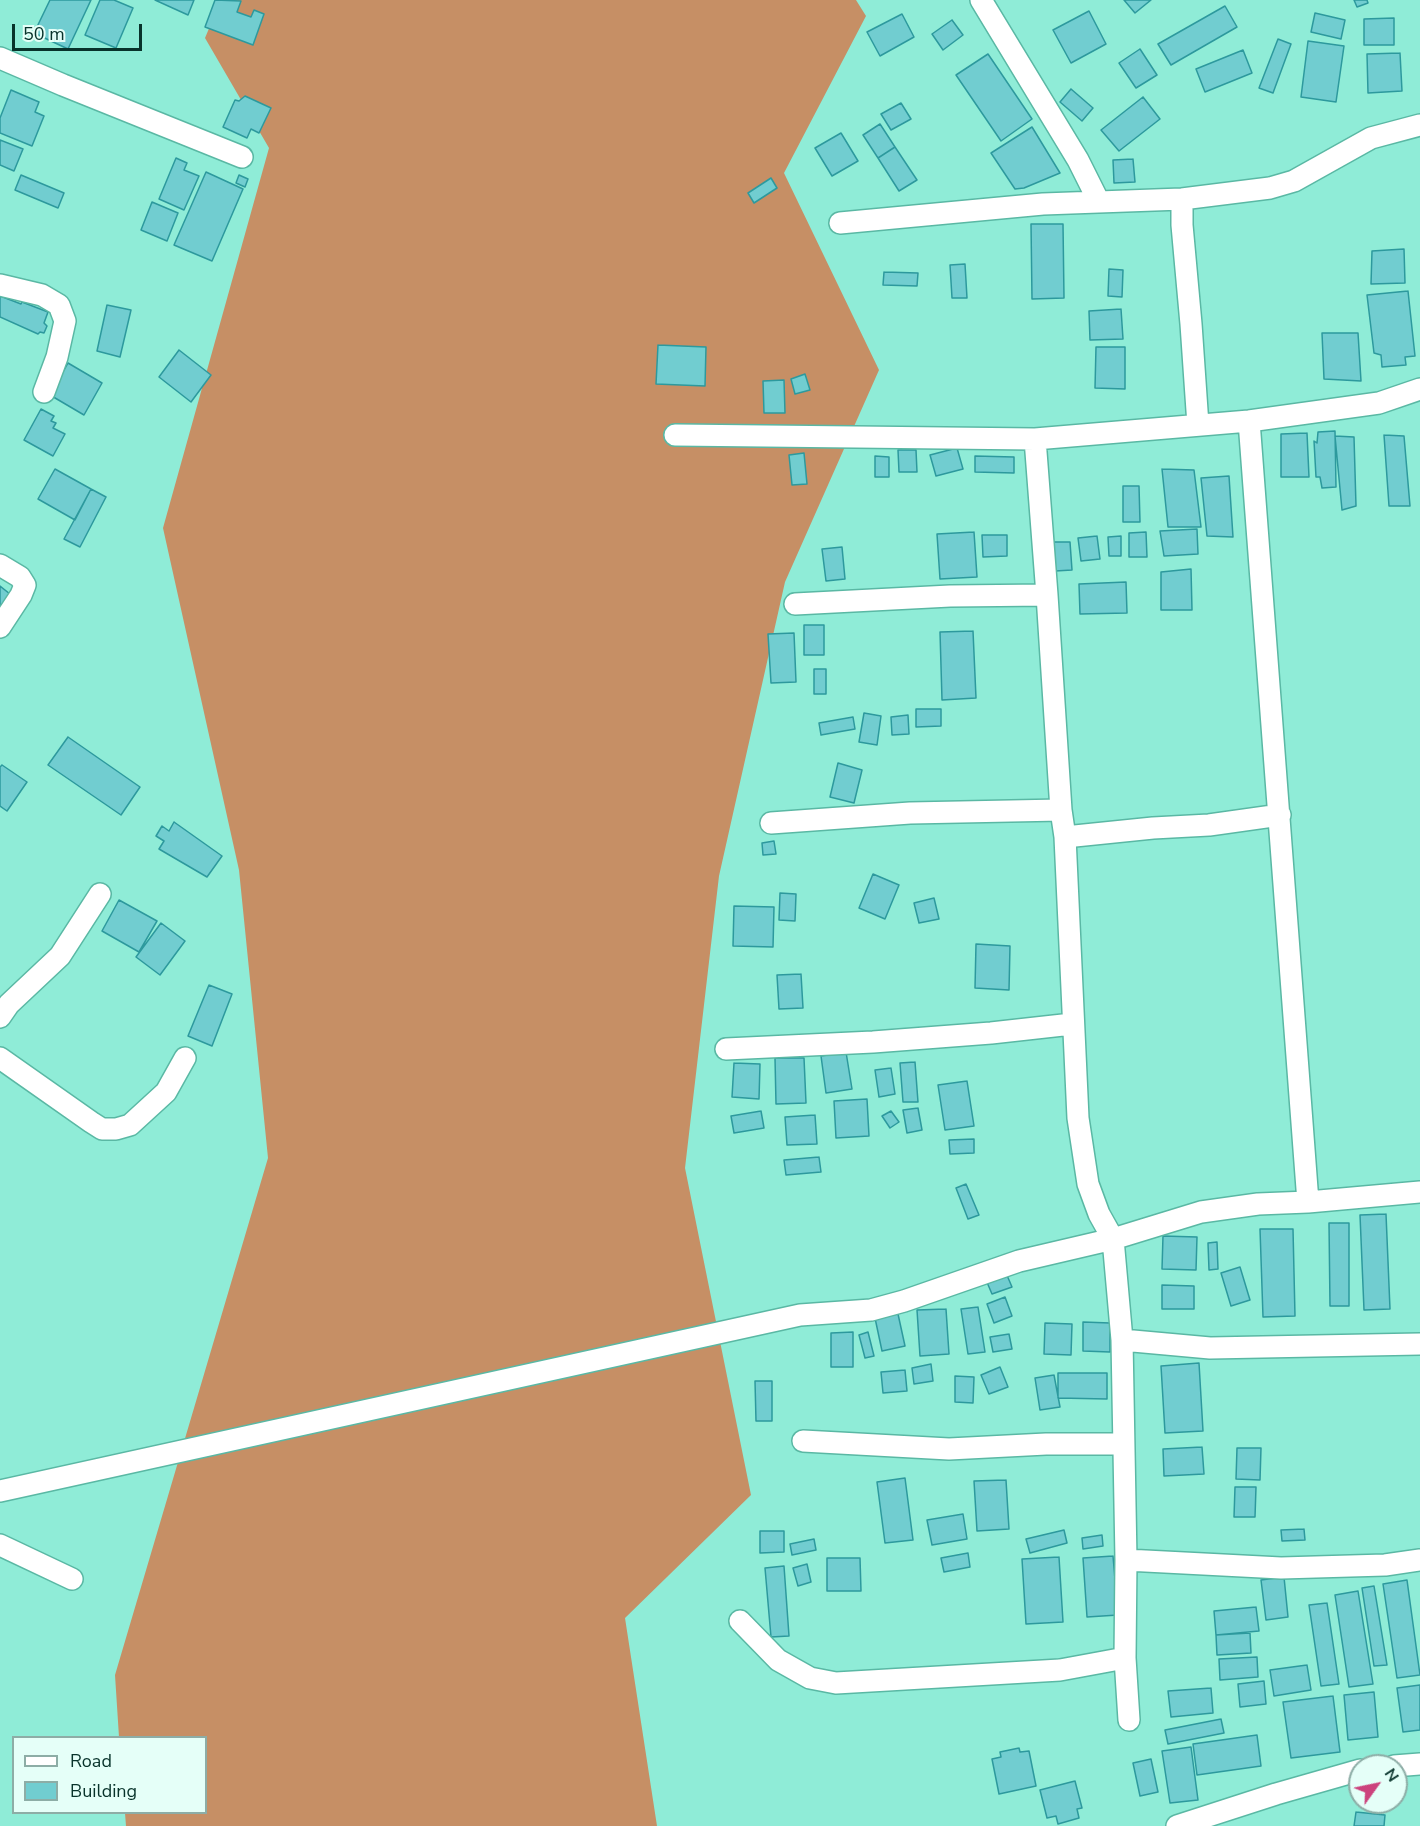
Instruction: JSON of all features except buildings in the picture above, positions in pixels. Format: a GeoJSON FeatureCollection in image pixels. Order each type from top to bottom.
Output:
{"type":"FeatureCollection","features":[{"type":"Feature","properties":{"kind":"street"},"geometry":{"type":"LineString","coordinates":[[981,0],[1078,159],[1099,202]]}},
{"type":"Feature","properties":{"kind":"street"},"geometry":{"type":"LineString","coordinates":[[0,58],[242,157]]}},
{"type":"Feature","properties":{"kind":"street"},"geometry":{"type":"LineString","coordinates":[[840,223],[1043,204],[1182,199],[1270,188],[1294,181],[1371,138],[1420,125]]}},
{"type":"Feature","properties":{"kind":"street"},"geometry":{"type":"LineString","coordinates":[[1182,199],[1182,225],[1198,425]]}},
{"type":"Feature","properties":{"kind":"street"},"geometry":{"type":"LineString","coordinates":[[0,285],[42,296],[59,305],[65,321],[57,357],[44,392]]}},
{"type":"Feature","properties":{"kind":"street"},"geometry":{"type":"LineString","coordinates":[[675,435],[1035,439],[1248,421],[1379,403],[1420,389]]}},
{"type":"Feature","properties":{"kind":"street"},"geometry":{"type":"LineString","coordinates":[[1248,421],[1308,1202]]}},
{"type":"Feature","properties":{"kind":"street"},"geometry":{"type":"LineString","coordinates":[[1035,439],[1061,810],[1065,837],[1078,1118],[1088,1184],[1099,1214],[1113,1239],[1122,1340],[1126,1560],[1125,1658],[1129,1720]]}},
{"type":"Feature","properties":{"kind":"street"},"geometry":{"type":"LineString","coordinates":[[0,565],[20,577],[25,585],[0,627]]}},
{"type":"Feature","properties":{"kind":"street"},"geometry":{"type":"LineString","coordinates":[[795,603],[950,596],[1047,595]]}},
{"type":"Feature","properties":{"kind":"street"},"geometry":{"type":"LineString","coordinates":[[771,823],[910,813],[1061,810]]}},
{"type":"Feature","properties":{"kind":"street"},"geometry":{"type":"LineString","coordinates":[[1065,837],[1209,825],[1280,815]]}},
{"type":"Feature","properties":{"kind":"street"},"geometry":{"type":"LineString","coordinates":[[0,1017],[9,1004],[60,956],[100,894]]}},
{"type":"Feature","properties":{"kind":"street"},"geometry":{"type":"LineString","coordinates":[[726,1049],[873,1042],[1072,1024]]}},
{"type":"Feature","properties":{"kind":"street"},"geometry":{"type":"LineString","coordinates":[[0,1059],[91,1122],[102,1128],[116,1129],[129,1125],[166,1092],[185,1058]]}},
{"type":"Feature","properties":{"kind":"street"},"geometry":{"type":"LineString","coordinates":[[0,1491],[800,1315],[871,1310],[904,1301],[1018,1261],[1113,1239],[1201,1212],[1258,1204],[1420,1192]]}},
{"type":"Feature","properties":{"kind":"street"},"geometry":{"type":"LineString","coordinates":[[1122,1340],[1210,1348],[1420,1344]]}},
{"type":"Feature","properties":{"kind":"street"},"geometry":{"type":"LineString","coordinates":[[803,1441],[949,1449],[1046,1444],[1123,1444]]}},
{"type":"Feature","properties":{"kind":"street"},"geometry":{"type":"LineString","coordinates":[[0,1545],[72,1579]]}},
{"type":"Feature","properties":{"kind":"street"},"geometry":{"type":"LineString","coordinates":[[1126,1560],[1281,1568],[1386,1564],[1420,1560]]}},
{"type":"Feature","properties":{"kind":"street"},"geometry":{"type":"LineString","coordinates":[[740,1621],[778,1660],[810,1678],[836,1683],[1059,1670],[1125,1658]]}},
{"type":"Feature","properties":{"kind":"street"},"geometry":{"type":"LineString","coordinates":[[1177,1826],[1348,1773]]}},
{"type":"Feature","properties":{"kind":"shaded area"},"geometry":{"type":"Polygon","coordinates":[[[221,0],[856,0],[866,16],[784,173],[879,370],[785,582],[719,876],[685,1168],[751,1495],[625,1618],[657,1826],[126,1826],[125,1814],[207,1814],[207,1736],[119,1736],[115,1675],[268,1158],[239,870],[163,528],[269,148],[205,38],[221,0]]]}}]}
